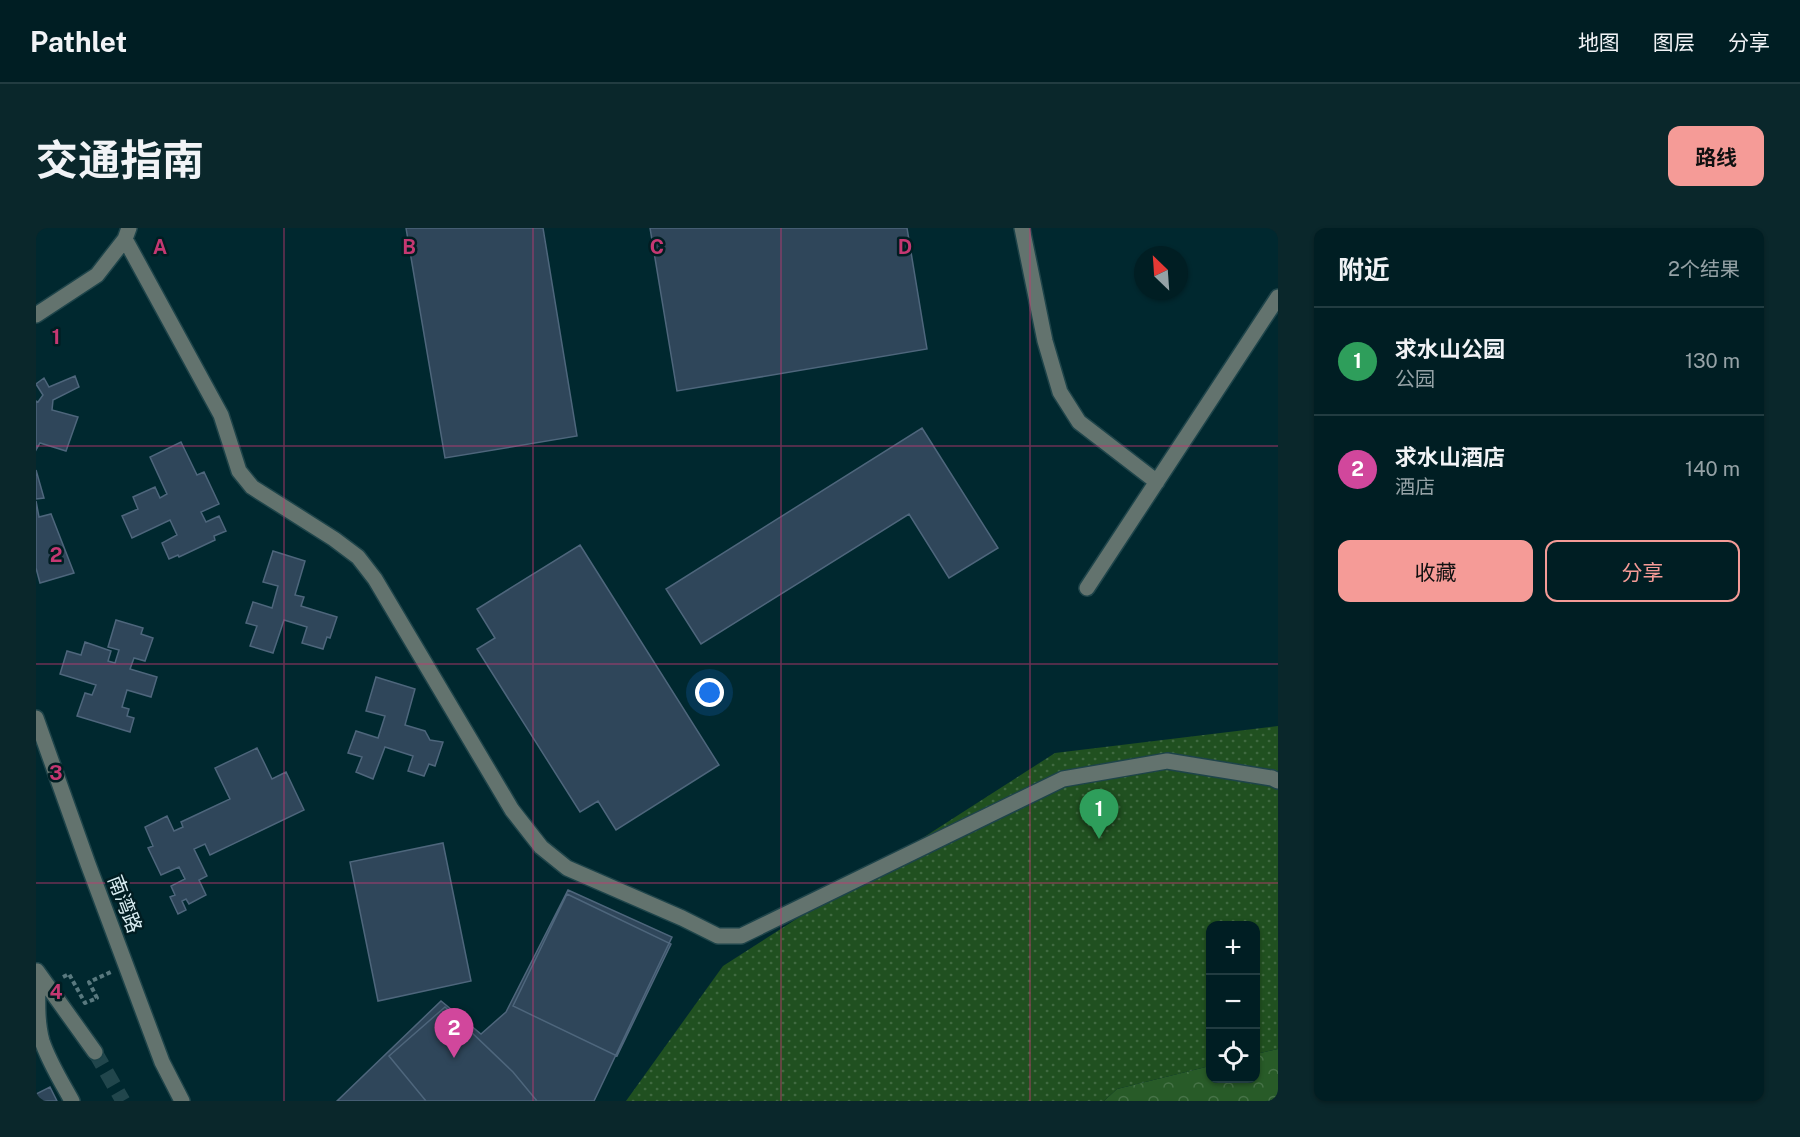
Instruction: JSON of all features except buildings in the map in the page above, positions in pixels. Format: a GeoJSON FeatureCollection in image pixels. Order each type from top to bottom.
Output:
{"type":"FeatureCollection","features":[{"type":"Feature","properties":{"kind":"street"},"geometry":{"type":"LineString","coordinates":[[1022,228],[1045,341],[1060,392],[1079,422],[1156,482]]}},
{"type":"Feature","properties":{"kind":"street"},"geometry":{"type":"LineString","coordinates":[[36,315],[97,275],[127,233],[221,415],[239,471],[252,487],[358,557],[375,579],[512,810],[541,847],[567,868],[718,936],[741,936],[1063,779],[1167,760],[1272,778],[1278,781]]}},
{"type":"Feature","properties":{"kind":"street"},"geometry":{"type":"LineString","coordinates":[[1087,588],[1278,297]]}},
{"type":"Feature","properties":{"kind":"street","name":"南湾路"},"geometry":{"type":"LineString","coordinates":[[36,718],[162,1062],[182,1101]]}},
{"type":"Feature","properties":{"kind":"street"},"geometry":{"type":"LineString","coordinates":[[39,975],[95,1052]]}},
{"type":"Feature","properties":{"kind":"street"},"geometry":{"type":"LineString","coordinates":[[39,975],[38,1016],[41,1039],[72,1101]]}},
{"type":"Feature","properties":{"kind":"path"},"geometry":{"type":"LineString","coordinates":[[39,975],[69,974],[85,1003],[97,998],[89,982],[126,965]]}},
{"type":"Feature","properties":{"kind":"green space"},"geometry":{"type":"Polygon","coordinates":[[[1278,726],[1278,1049],[1260,1053],[1260,921],[1206,921],[1206,1067],[1117,1089],[1104,1101],[626,1101],[723,966],[1055,753],[1278,726]]]}},
{"type":"Feature","properties":{"kind":"green space"},"geometry":{"type":"Polygon","coordinates":[[[1278,1049],[1278,1101],[1104,1101],[1117,1089],[1206,1067],[1206,1083],[1260,1083],[1260,1053],[1278,1049]]]}},
{"type":"Feature","properties":{"kind":"tunnel"},"geometry":{"type":"LineString","coordinates":[[95,1052],[123,1101]]}},
{"type":"Feature","properties":{"kind":"place","name":"求水山公园"},"geometry":{"type":"Point","coordinates":[1099,839]}},
{"type":"Feature","properties":{"kind":"place","name":"求水山酒店"},"geometry":{"type":"Point","coordinates":[454,1058]}}]}
